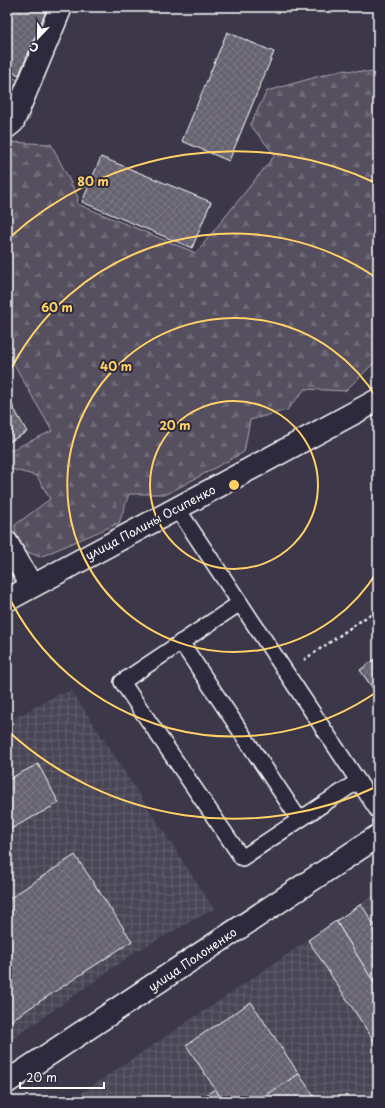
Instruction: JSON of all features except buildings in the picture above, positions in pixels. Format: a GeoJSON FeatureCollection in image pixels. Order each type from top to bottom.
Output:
{"type":"FeatureCollection","features":[{"type":"Feature","properties":{"kind":"main road"},"geometry":{"type":"LineString","coordinates":[[7,127],[13,122],[61,7]]}},
{"type":"Feature","properties":{"kind":"main road","name":"улица Полины Осипенко"},"geometry":{"type":"LineString","coordinates":[[7,600],[378,400]]}},
{"type":"Feature","properties":{"kind":"main road"},"geometry":{"type":"LineString","coordinates":[[7,543],[32,586]]}},
{"type":"Feature","properties":{"kind":"main road","name":"улица Полоненко"},"geometry":{"type":"LineString","coordinates":[[7,1082],[378,836]]}},
{"type":"Feature","properties":{"kind":"lane"},"geometry":{"type":"LineString","coordinates":[[177,508],[378,811]]}},
{"type":"Feature","properties":{"kind":"lane"},"geometry":{"type":"LineString","coordinates":[[240,603],[122,682],[242,858],[358,781]]}},
{"type":"Feature","properties":{"kind":"lane"},"geometry":{"type":"LineString","coordinates":[[181,642],[299,819]]}},
{"type":"Feature","properties":{"kind":"path"},"geometry":{"type":"LineString","coordinates":[[286,672],[378,609]]}},
{"type":"Feature","properties":{"kind":"shaded area"},"geometry":{"type":"Polygon","coordinates":[[[72,691],[214,909],[137,951],[7,1043],[7,722],[57,695],[72,691]]]}},
{"type":"Feature","properties":{"kind":"shaded area"},"geometry":{"type":"Polygon","coordinates":[[[378,892],[378,1101],[69,1101],[244,984],[378,892]]]}},
{"type":"Feature","properties":{"kind":"green space"},"geometry":{"type":"Polygon","coordinates":[[[341,70],[378,73],[378,363],[373,364],[345,391],[305,389],[287,410],[250,420],[244,452],[167,494],[129,494],[119,523],[40,557],[17,548],[15,525],[50,499],[37,476],[7,468],[7,452],[52,431],[7,352],[7,142],[51,144],[78,197],[77,204],[196,253],[275,155],[250,125],[267,91],[341,70]]]}},
{"type":"Feature","properties":{"kind":"green space"},"geometry":{"type":"Polygon","coordinates":[[[7,75],[36,88],[29,120],[7,121],[7,75]]]}}]}
